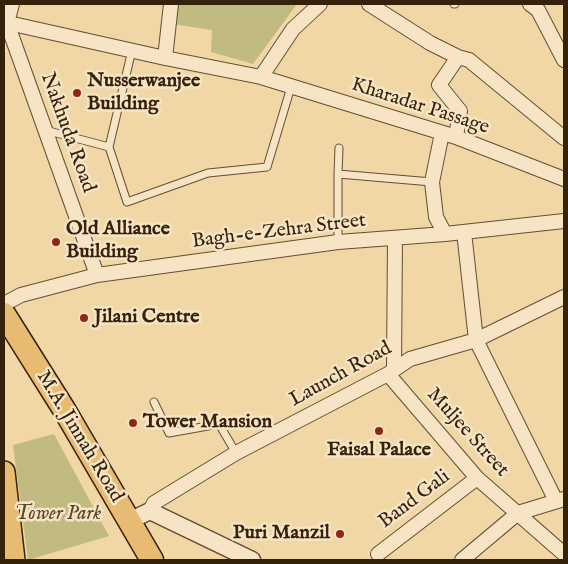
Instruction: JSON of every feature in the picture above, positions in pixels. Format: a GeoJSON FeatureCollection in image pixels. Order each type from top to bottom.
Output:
{"type":"FeatureCollection","features":[{"type":"Feature","properties":{"kind":"highway","name":"M.A. Jinnah Road"},"geometry":{"type":"LineString","coordinates":[[4,314],[65,411],[152,560]]}},
{"type":"Feature","properties":{"kind":"main road"},"geometry":{"type":"LineString","coordinates":[[4,472],[14,560]]}},
{"type":"Feature","properties":{"kind":"street"},"geometry":{"type":"LineString","coordinates":[[5,23],[12,4]]}},
{"type":"Feature","properties":{"kind":"street"},"geometry":{"type":"LineString","coordinates":[[165,58],[171,4]]}},
{"type":"Feature","properties":{"kind":"street"},"geometry":{"type":"LineString","coordinates":[[261,77],[293,29],[320,4]]}},
{"type":"Feature","properties":{"kind":"street"},"geometry":{"type":"LineString","coordinates":[[369,4],[430,43],[458,57],[469,60],[564,138]]}},
{"type":"Feature","properties":{"kind":"street"},"geometry":{"type":"LineString","coordinates":[[538,6],[564,60]]}},
{"type":"Feature","properties":{"kind":"street","name":"Kharadar Passage"},"geometry":{"type":"LineString","coordinates":[[5,23],[261,77],[449,135],[564,179]]}},
{"type":"Feature","properties":{"kind":"street","name":"Nakhuda Road"},"geometry":{"type":"LineString","coordinates":[[5,23],[97,275]]}},
{"type":"Feature","properties":{"kind":"street"},"geometry":{"type":"LineString","coordinates":[[446,234],[436,217],[432,182],[460,111],[439,86],[458,57]]}},
{"type":"Feature","properties":{"kind":"street","name":"Bagh-e-Zehra Street"},"geometry":{"type":"LineString","coordinates":[[4,304],[22,295],[97,275],[338,242],[395,239],[564,221]]}},
{"type":"Feature","properties":{"kind":"street"},"geometry":{"type":"LineString","coordinates":[[462,560],[518,513],[560,500],[476,340],[464,232]]}},
{"type":"Feature","properties":{"kind":"street"},"geometry":{"type":"LineString","coordinates":[[391,372],[395,239]]}},
{"type":"Feature","properties":{"kind":"street","name":"Launch Road"},"geometry":{"type":"LineString","coordinates":[[150,511],[154,503],[236,453],[391,372],[410,359],[476,340],[564,297]]}},
{"type":"Feature","properties":{"kind":"street","name":"Muljee Street"},"geometry":{"type":"LineString","coordinates":[[391,372],[477,478],[564,554]]}},
{"type":"Feature","properties":{"kind":"street","name":"Band Gali"},"geometry":{"type":"LineString","coordinates":[[378,554],[477,478]]}},
{"type":"Feature","properties":{"kind":"street"},"geometry":{"type":"LineString","coordinates":[[129,521],[150,511],[252,560]]}},
{"type":"Feature","properties":{"kind":"lane"},"geometry":{"type":"LineString","coordinates":[[132,50],[109,148],[127,202],[208,173],[267,167],[291,87]]}},
{"type":"Feature","properties":{"kind":"lane"},"geometry":{"type":"LineString","coordinates":[[44,130],[109,148]]}},
{"type":"Feature","properties":{"kind":"lane"},"geometry":{"type":"LineString","coordinates":[[338,242],[339,148]]}},
{"type":"Feature","properties":{"kind":"lane"},"geometry":{"type":"LineString","coordinates":[[338,174],[432,182]]}},
{"type":"Feature","properties":{"kind":"lane"},"geometry":{"type":"LineString","coordinates":[[154,402],[169,433],[218,424],[236,453]]}},
{"type":"Feature","properties":{"kind":"green space"},"geometry":{"type":"Polygon","coordinates":[[[173,4],[297,4],[253,64],[211,52],[212,30],[172,24],[173,4]]]}},
{"type":"Feature","properties":{"kind":"green space","name":"Tower Park"},"geometry":{"type":"Polygon","coordinates":[[[54,434],[109,536],[28,560],[13,445],[54,434]]]}},
{"type":"Feature","properties":{"kind":"place","name":"Nusserwanjee Building"},"geometry":{"type":"Point","coordinates":[77,93]}},
{"type":"Feature","properties":{"kind":"place","name":"Old Alliance Building"},"geometry":{"type":"Point","coordinates":[56,242]}},
{"type":"Feature","properties":{"kind":"place","name":"Jilani Centre"},"geometry":{"type":"Point","coordinates":[84,318]}},
{"type":"Feature","properties":{"kind":"place","name":"Tower Mansion"},"geometry":{"type":"Point","coordinates":[133,423]}},
{"type":"Feature","properties":{"kind":"place","name":"Faisal Palace"},"geometry":{"type":"Point","coordinates":[379,431]}},
{"type":"Feature","properties":{"kind":"place","name":"Puri Manzil"},"geometry":{"type":"Point","coordinates":[340,534]}}]}
